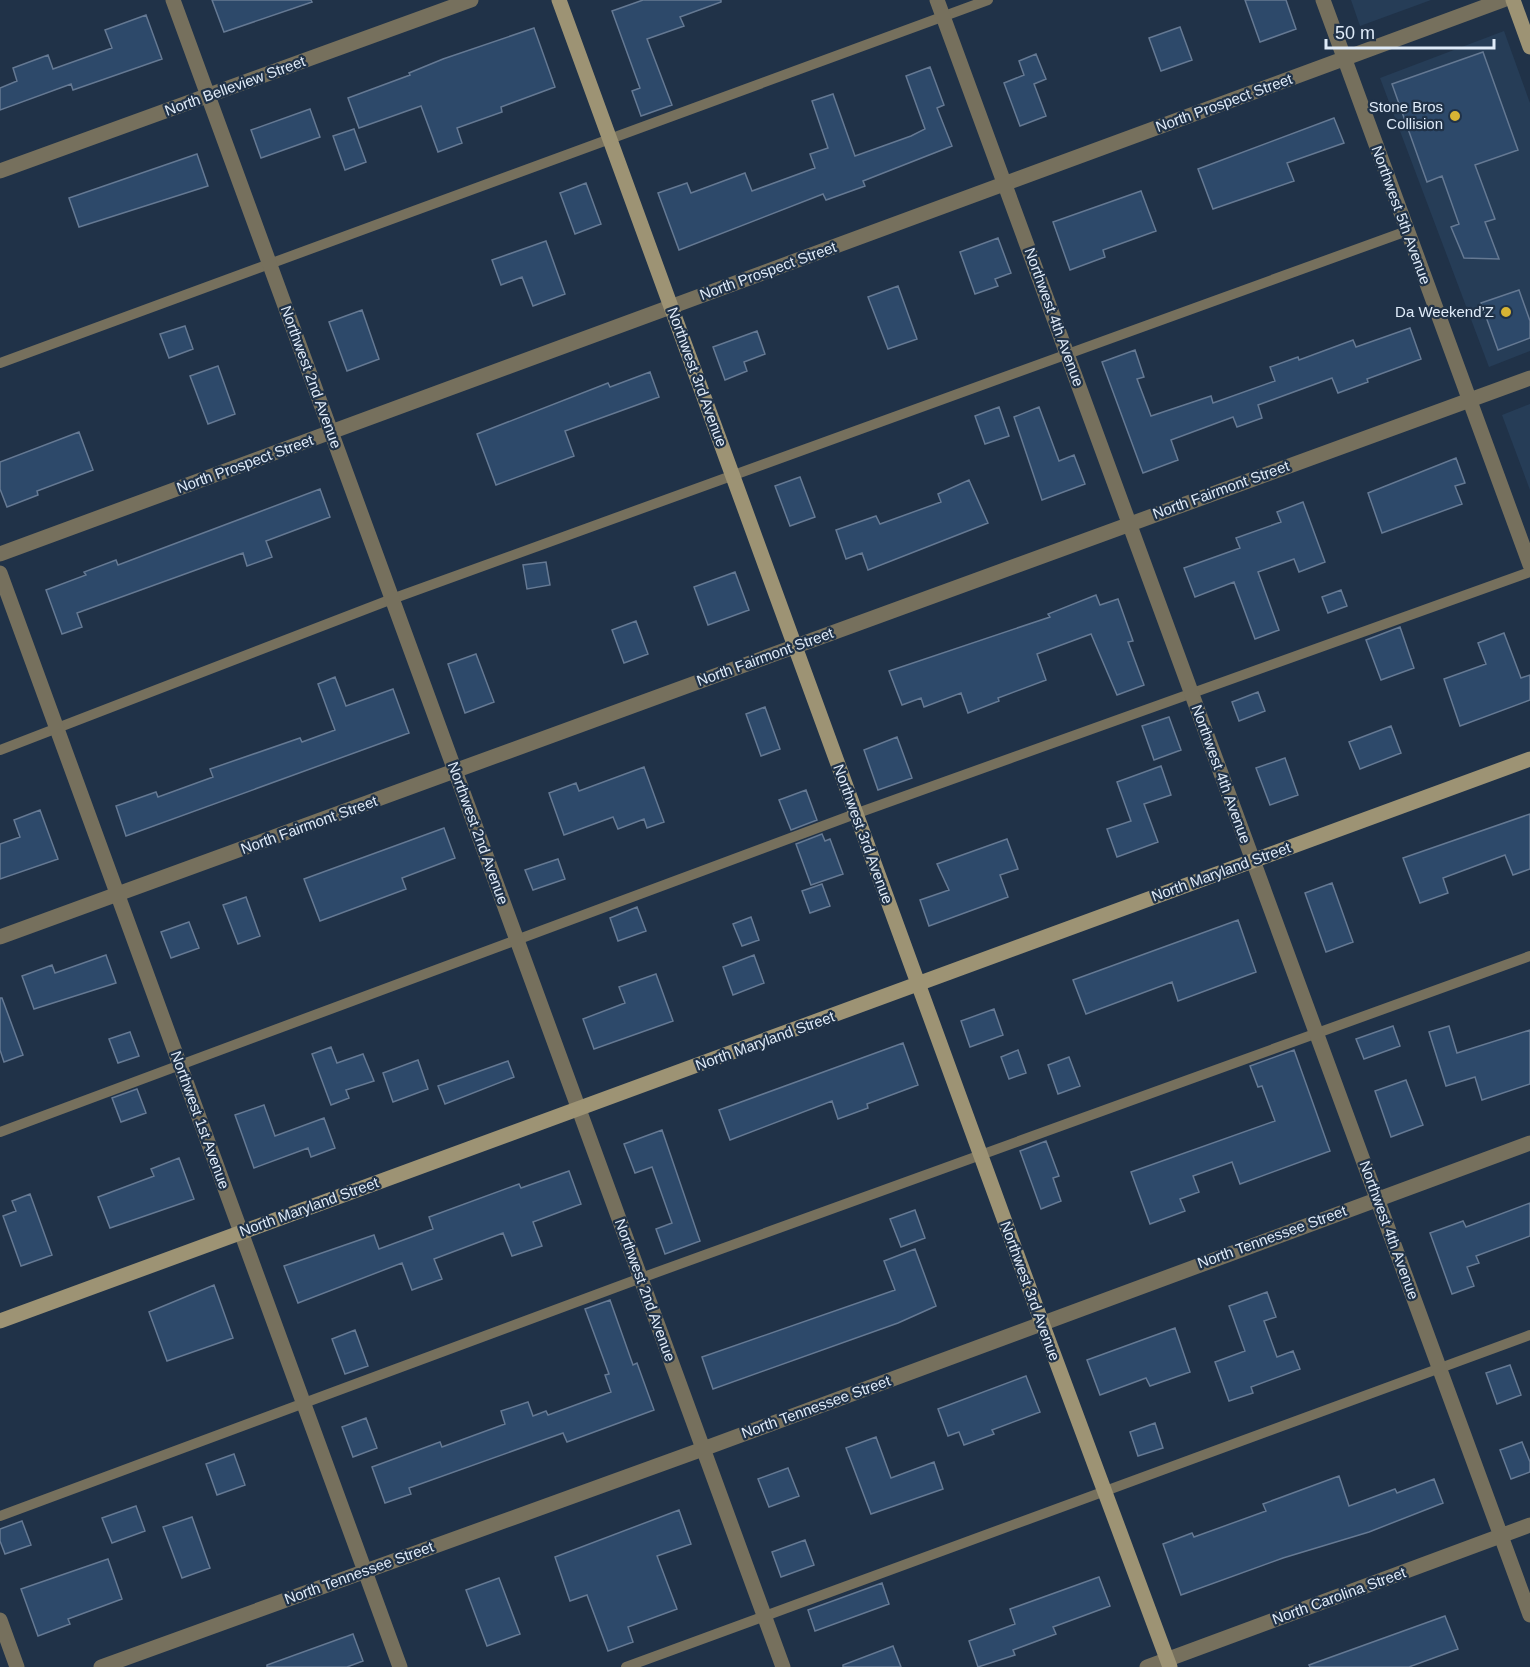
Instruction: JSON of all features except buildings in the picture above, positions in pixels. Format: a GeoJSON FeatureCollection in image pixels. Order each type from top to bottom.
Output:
{"type":"FeatureCollection","features":[{"type":"Feature","properties":{"kind":"street","name":"Northwest 2nd Avenue"},"geometry":{"type":"LineString","coordinates":[[173,0],[783,1667]]}},
{"type":"Feature","properties":{"kind":"street","name":"North Belleview Street"},"geometry":{"type":"LineString","coordinates":[[0,171],[471,0]]}},
{"type":"Feature","properties":{"kind":"street","name":"Northwest 3rd Avenue"},"geometry":{"type":"LineString","coordinates":[[559,0],[1041,1323],[1169,1663]]}},
{"type":"Feature","properties":{"kind":"street","name":"Northwest 4th Avenue"},"geometry":{"type":"LineString","coordinates":[[937,0],[1530,1614]]}},
{"type":"Feature","properties":{"kind":"street","name":"Northwest 5th Avenue"},"geometry":{"type":"LineString","coordinates":[[1323,0],[1530,566]]}},
{"type":"Feature","properties":{"kind":"street","name":"North Prospect Street"},"geometry":{"type":"LineString","coordinates":[[0,554],[1503,0]]}},
{"type":"Feature","properties":{"kind":"street"},"geometry":{"type":"LineString","coordinates":[[1513,0],[1530,47]]}},
{"type":"Feature","properties":{"kind":"street","name":"North Fairmont Street"},"geometry":{"type":"LineString","coordinates":[[0,937],[1530,378]]}},
{"type":"Feature","properties":{"kind":"street","name":"Northwest 1st Avenue"},"geometry":{"type":"LineString","coordinates":[[0,573],[400,1667]]}},
{"type":"Feature","properties":{"kind":"street","name":"North Maryland Street"},"geometry":{"type":"LineString","coordinates":[[0,1321],[1530,759]]}},
{"type":"Feature","properties":{"kind":"street","name":"North Tennessee Street"},"geometry":{"type":"LineString","coordinates":[[101,1667],[703,1449],[1530,1143]]}},
{"type":"Feature","properties":{"kind":"street","name":"North Carolina Street"},"geometry":{"type":"LineString","coordinates":[[1147,1667],[1169,1663],[1530,1525]]}},
{"type":"Feature","properties":{"kind":"street"},"geometry":{"type":"LineString","coordinates":[[0,1620],[17,1667]]}},
{"type":"Feature","properties":{"kind":"lane"},"geometry":{"type":"LineString","coordinates":[[0,363],[269,263],[611,141],[988,0]]}},
{"type":"Feature","properties":{"kind":"lane"},"geometry":{"type":"LineString","coordinates":[[0,750],[392,599],[1407,231]]}},
{"type":"Feature","properties":{"kind":"lane"},"geometry":{"type":"LineString","coordinates":[[0,1132],[855,814],[1530,572]]}},
{"type":"Feature","properties":{"kind":"lane"},"geometry":{"type":"LineString","coordinates":[[0,1516],[641,1278],[1530,956]]}},
{"type":"Feature","properties":{"kind":"lane"},"geometry":{"type":"LineString","coordinates":[[626,1667],[1530,1335]]}},
{"type":"Feature","properties":{"kind":"shaded area"},"geometry":{"type":"Polygon","coordinates":[[[1351,0],[1431,0],[1360,26],[1351,0]]]}},
{"type":"Feature","properties":{"kind":"shaded area"},"geometry":{"type":"Polygon","coordinates":[[[1504,31],[1530,103],[1530,351],[1489,367],[1380,78],[1504,31]]]}},
{"type":"Feature","properties":{"kind":"shaded area"},"geometry":{"type":"Polygon","coordinates":[[[1530,404],[1530,490],[1502,415],[1530,404]]]}},
{"type":"Feature","properties":{"kind":"place","name":"Stone Bros Collision"},"geometry":{"type":"Point","coordinates":[1455,116]}},
{"type":"Feature","properties":{"kind":"place","name":"Da Weekend’Z"},"geometry":{"type":"Point","coordinates":[1506,312]}}]}
